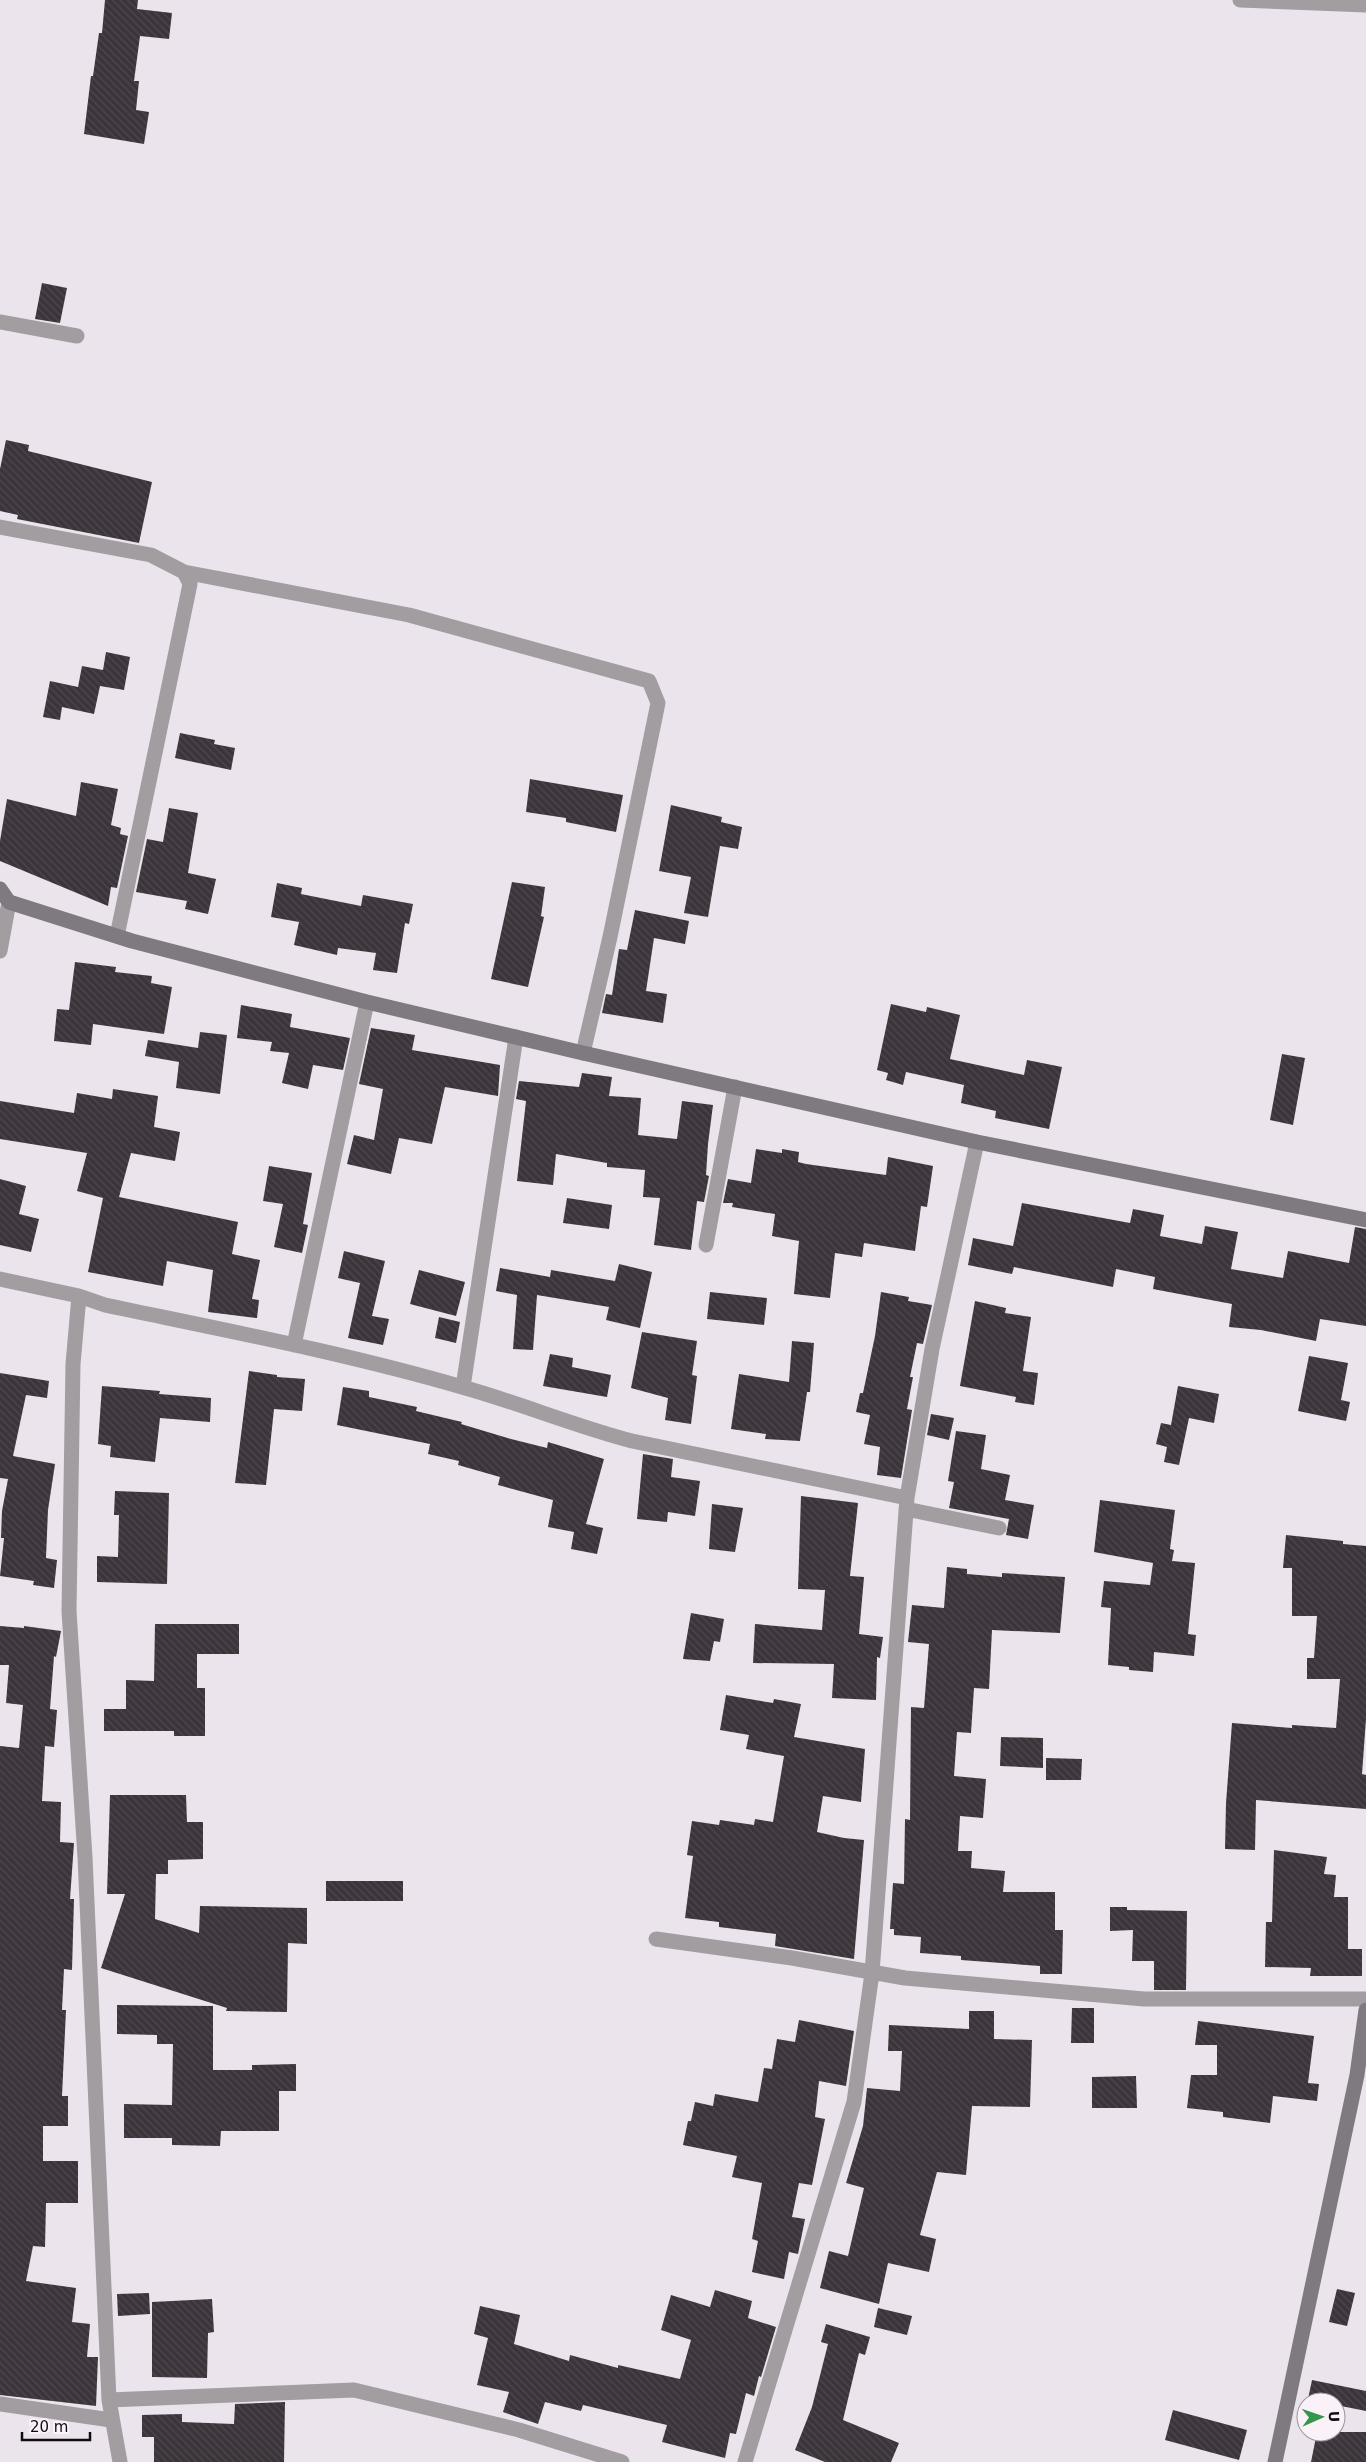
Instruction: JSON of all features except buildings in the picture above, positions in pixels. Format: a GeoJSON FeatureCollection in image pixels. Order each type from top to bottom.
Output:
{"type":"FeatureCollection","features":[{"type":"Feature","properties":{"kind":"street"},"geometry":{"type":"LineString","coordinates":[[1240,0],[1366,5]]}},
{"type":"Feature","properties":{"kind":"street"},"geometry":{"type":"LineString","coordinates":[[0,322],[77,336]]}},
{"type":"Feature","properties":{"kind":"street"},"geometry":{"type":"LineString","coordinates":[[0,527],[151,555],[184,572],[409,615],[649,681],[658,703],[610,937],[583,1053]]}},
{"type":"Feature","properties":{"kind":"street"},"geometry":{"type":"LineString","coordinates":[[118,936],[190,584],[184,572]]}},
{"type":"Feature","properties":{"kind":"street"},"geometry":{"type":"LineString","coordinates":[[0,889],[9,902],[118,936],[367,1002],[977,1142],[1366,1220]]}},
{"type":"Feature","properties":{"kind":"street"},"geometry":{"type":"LineString","coordinates":[[0,951],[9,902]]}},
{"type":"Feature","properties":{"kind":"street"},"geometry":{"type":"LineString","coordinates":[[294,1346],[367,1002]]}},
{"type":"Feature","properties":{"kind":"street"},"geometry":{"type":"LineString","coordinates":[[463,1387],[516,1037]]}},
{"type":"Feature","properties":{"kind":"street"},"geometry":{"type":"LineString","coordinates":[[706,1245],[734,1087]]}},
{"type":"Feature","properties":{"kind":"street"},"geometry":{"type":"LineString","coordinates":[[746,2462],[854,2102],[872,1973],[907,1503],[932,1350],[977,1142]]}},
{"type":"Feature","properties":{"kind":"street"},"geometry":{"type":"LineString","coordinates":[[0,1279],[79,1296],[105,1305],[294,1346],[463,1387],[592,1431],[907,1503],[999,1528]]}},
{"type":"Feature","properties":{"kind":"street"},"geometry":{"type":"LineString","coordinates":[[79,1296],[73,1364],[69,1611],[85,1867],[109,2400],[120,2462]]}},
{"type":"Feature","properties":{"kind":"street"},"geometry":{"type":"LineString","coordinates":[[656,1939],[905,1978],[1144,1999],[1366,1999]]}},
{"type":"Feature","properties":{"kind":"street"},"geometry":{"type":"LineString","coordinates":[[1275,2462],[1361,2076],[1366,2010]]}},
{"type":"Feature","properties":{"kind":"street"},"geometry":{"type":"LineString","coordinates":[[109,2400],[354,2390],[519,2430],[622,2462]]}},
{"type":"Feature","properties":{"kind":"street"},"geometry":{"type":"LineString","coordinates":[[0,2404],[112,2420]]}}]}
